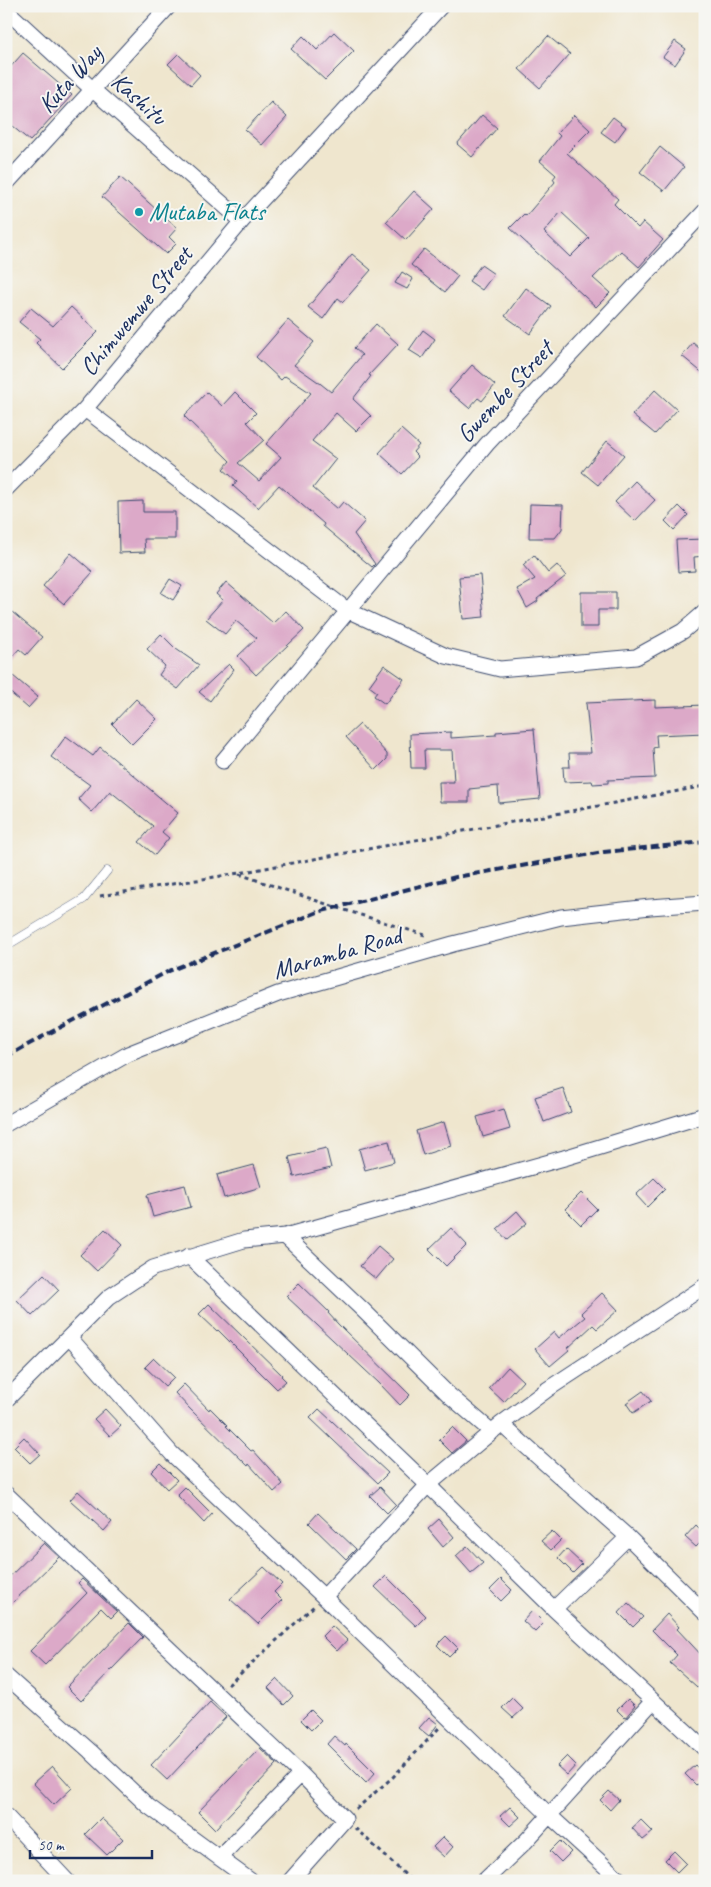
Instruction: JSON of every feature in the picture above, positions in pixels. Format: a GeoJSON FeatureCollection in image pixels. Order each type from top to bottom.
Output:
{"type":"FeatureCollection","features":[{"type":"Feature","properties":{"kind":"street","name":"Kuta Way"},"geometry":{"type":"LineString","coordinates":[[6,184],[169,6]]}},
{"type":"Feature","properties":{"kind":"street","name":"Chimwemwe Street"},"geometry":{"type":"LineString","coordinates":[[6,489],[85,409],[242,221],[441,6]]}},
{"type":"Feature","properties":{"kind":"street","name":"Kashitu"},"geometry":{"type":"LineString","coordinates":[[6,10],[92,89],[242,221]]}},
{"type":"Feature","properties":{"kind":"street","name":"Gwembe Street"},"geometry":{"type":"LineString","coordinates":[[223,761],[487,444],[705,211]]}},
{"type":"Feature","properties":{"kind":"street"},"geometry":{"type":"LineString","coordinates":[[85,409],[347,610],[446,656],[500,669],[636,657],[683,631],[705,612]]}},
{"type":"Feature","properties":{"kind":"street","name":"Maramba Road"},"geometry":{"type":"LineString","coordinates":[[6,1124],[128,1054],[278,994],[453,944],[561,917],[705,903]]}},
{"type":"Feature","properties":{"kind":"street"},"geometry":{"type":"LineString","coordinates":[[6,1400],[110,1297],[153,1268],[244,1240],[284,1236],[564,1158],[705,1115]]}},
{"type":"Feature","properties":{"kind":"street"},"geometry":{"type":"LineString","coordinates":[[284,1236],[363,1310],[449,1395],[497,1428],[628,1538],[705,1613]]}},
{"type":"Feature","properties":{"kind":"street"},"geometry":{"type":"LineString","coordinates":[[189,1256],[428,1484],[554,1609],[705,1749]]}},
{"type":"Feature","properties":{"kind":"street"},"geometry":{"type":"LineString","coordinates":[[324,1597],[428,1484],[548,1389],[705,1286]]}},
{"type":"Feature","properties":{"kind":"street"},"geometry":{"type":"LineString","coordinates":[[70,1338],[172,1454],[620,1881]]}},
{"type":"Feature","properties":{"kind":"street"},"geometry":{"type":"LineString","coordinates":[[6,1494],[301,1774],[345,1819],[290,1881]]}},
{"type":"Feature","properties":{"kind":"street"},"geometry":{"type":"LineString","coordinates":[[554,1609],[628,1538]]}},
{"type":"Feature","properties":{"kind":"street"},"geometry":{"type":"LineString","coordinates":[[6,1676],[90,1750],[148,1806],[251,1881]]}},
{"type":"Feature","properties":{"kind":"street"},"geometry":{"type":"LineString","coordinates":[[484,1881],[526,1841],[653,1701]]}},
{"type":"Feature","properties":{"kind":"street"},"geometry":{"type":"LineString","coordinates":[[219,1858],[301,1774]]}},
{"type":"Feature","properties":{"kind":"street"},"geometry":{"type":"LineString","coordinates":[[6,1816],[67,1881]]}},
{"type":"Feature","properties":{"kind":"lane"},"geometry":{"type":"LineString","coordinates":[[6,946],[84,899],[107,871]]}},
{"type":"Feature","properties":{"kind":"path"},"geometry":{"type":"LineString","coordinates":[[84,899],[238,874],[705,786]]}},
{"type":"Feature","properties":{"kind":"path"},"geometry":{"type":"LineString","coordinates":[[238,874],[426,935]]}},
{"type":"Feature","properties":{"kind":"path"},"geometry":{"type":"LineString","coordinates":[[217,1696],[324,1597]]}},
{"type":"Feature","properties":{"kind":"path"},"geometry":{"type":"LineString","coordinates":[[412,1881],[345,1819],[393,1777],[448,1719]]}},
{"type":"Feature","properties":{"kind":"building"},"geometry":{"type":"Polygon","coordinates":[[[334,32],[354,51],[325,80],[291,49],[303,36],[317,50],[334,32]]]}},
{"type":"Feature","properties":{"kind":"building"},"geometry":{"type":"Polygon","coordinates":[[[548,36],[570,54],[540,88],[519,69],[548,36]]]}},
{"type":"Feature","properties":{"kind":"building"},"geometry":{"type":"Polygon","coordinates":[[[675,41],[686,49],[675,65],[663,57],[675,41]]]}},
{"type":"Feature","properties":{"kind":"building"},"geometry":{"type":"Polygon","coordinates":[[[23,53],[72,95],[30,141],[6,121],[6,72],[23,53]]]}},
{"type":"Feature","properties":{"kind":"building"},"geometry":{"type":"Polygon","coordinates":[[[178,54],[200,75],[191,85],[168,64],[178,54]]]}},
{"type":"Feature","properties":{"kind":"building"},"geometry":{"type":"Polygon","coordinates":[[[271,102],[287,117],[262,145],[245,130],[271,102]]]}},
{"type":"Feature","properties":{"kind":"building"},"geometry":{"type":"Polygon","coordinates":[[[482,115],[497,128],[472,157],[457,144],[482,115]]]}},
{"type":"Feature","properties":{"kind":"building"},"geometry":{"type":"Polygon","coordinates":[[[574,115],[590,130],[567,153],[618,199],[614,204],[638,228],[643,222],[663,240],[639,267],[621,251],[593,278],[610,293],[596,307],[510,228],[524,214],[526,216],[555,182],[553,179],[556,175],[540,161],[560,136],[557,133],[574,115]],[[561,212],[544,232],[570,257],[589,238],[561,212]]]}},
{"type":"Feature","properties":{"kind":"building"},"geometry":{"type":"Polygon","coordinates":[[[613,117],[626,127],[615,142],[601,132],[613,117]]]}},
{"type":"Feature","properties":{"kind":"building"},"geometry":{"type":"Polygon","coordinates":[[[660,147],[684,167],[664,191],[640,172],[660,147]]]}},
{"type":"Feature","properties":{"kind":"building","name":"Mutaba Flats"},"geometry":{"type":"Polygon","coordinates":[[[120,177],[177,228],[169,237],[176,244],[166,254],[102,197],[120,177]]]}},
{"type":"Feature","properties":{"kind":"building"},"geometry":{"type":"Polygon","coordinates":[[[414,191],[434,209],[406,240],[386,222],[414,191]]]}},
{"type":"Feature","properties":{"kind":"building"},"geometry":{"type":"Polygon","coordinates":[[[424,249],[458,276],[445,292],[411,265],[424,249]]]}},
{"type":"Feature","properties":{"kind":"building"},"geometry":{"type":"Polygon","coordinates":[[[352,254],[371,270],[343,302],[338,298],[323,319],[308,307],[352,254]]]}},
{"type":"Feature","properties":{"kind":"building"},"geometry":{"type":"Polygon","coordinates":[[[481,265],[494,274],[482,290],[469,281],[481,265]]]}},
{"type":"Feature","properties":{"kind":"building"},"geometry":{"type":"Polygon","coordinates":[[[402,272],[413,279],[407,289],[395,283],[402,272]]]}},
{"type":"Feature","properties":{"kind":"building"},"geometry":{"type":"Polygon","coordinates":[[[526,288],[551,306],[530,334],[505,316],[526,288]]]}},
{"type":"Feature","properties":{"kind":"building"},"geometry":{"type":"Polygon","coordinates":[[[71,307],[98,332],[62,368],[36,343],[40,339],[19,322],[31,308],[53,326],[71,307]]]}},
{"type":"Feature","properties":{"kind":"building"},"geometry":{"type":"Polygon","coordinates":[[[288,320],[314,342],[294,365],[331,392],[362,355],[354,348],[376,324],[398,344],[369,375],[371,376],[353,399],[371,416],[356,431],[336,413],[312,441],[336,459],[313,488],[337,509],[343,502],[365,521],[354,534],[375,564],[372,567],[323,526],[324,524],[279,485],[258,508],[233,486],[237,481],[223,469],[230,461],[184,416],[207,392],[222,406],[235,392],[256,413],[247,422],[264,440],[238,463],[259,481],[281,457],[266,444],[311,393],[285,376],[281,380],[256,357],[288,320]]]}},
{"type":"Feature","properties":{"kind":"building"},"geometry":{"type":"Polygon","coordinates":[[[423,330],[435,339],[422,358],[409,350],[423,330]]]}},
{"type":"Feature","properties":{"kind":"building"},"geometry":{"type":"Polygon","coordinates":[[[693,343],[705,353],[705,375],[682,356],[693,343]]]}},
{"type":"Feature","properties":{"kind":"building"},"geometry":{"type":"Polygon","coordinates":[[[472,365],[495,385],[482,401],[478,398],[469,408],[449,391],[472,365]]]}},
{"type":"Feature","properties":{"kind":"building"},"geometry":{"type":"Polygon","coordinates":[[[655,390],[677,410],[655,434],[632,415],[655,390]]]}},
{"type":"Feature","properties":{"kind":"building"},"geometry":{"type":"Polygon","coordinates":[[[401,429],[419,445],[413,452],[418,457],[402,474],[379,453],[401,429]]]}},
{"type":"Feature","properties":{"kind":"building"},"geometry":{"type":"Polygon","coordinates":[[[607,441],[624,455],[598,485],[582,472],[607,441]]]}},
{"type":"Feature","properties":{"kind":"building"},"geometry":{"type":"Polygon","coordinates":[[[635,481],[655,500],[635,521],[615,502],[635,481]]]}},
{"type":"Feature","properties":{"kind":"building"},"geometry":{"type":"Polygon","coordinates":[[[143,501],[143,512],[175,512],[175,539],[144,539],[145,552],[119,553],[118,502],[143,501]]]}},
{"type":"Feature","properties":{"kind":"building"},"geometry":{"type":"Polygon","coordinates":[[[530,504],[563,505],[562,529],[555,538],[529,538],[530,504]]]}},
{"type":"Feature","properties":{"kind":"building"},"geometry":{"type":"Polygon","coordinates":[[[679,506],[688,515],[674,530],[665,521],[679,506]]]}},
{"type":"Feature","properties":{"kind":"building"},"geometry":{"type":"Polygon","coordinates":[[[705,539],[705,556],[694,557],[695,571],[678,572],[676,540],[705,539]]]}},
{"type":"Feature","properties":{"kind":"building"},"geometry":{"type":"Polygon","coordinates":[[[71,553],[93,572],[64,604],[43,586],[71,553]]]}},
{"type":"Feature","properties":{"kind":"building"},"geometry":{"type":"Polygon","coordinates":[[[534,555],[548,573],[557,565],[566,576],[537,599],[538,601],[527,608],[517,589],[535,579],[523,565],[534,555]]]}},
{"type":"Feature","properties":{"kind":"building"},"geometry":{"type":"Polygon","coordinates":[[[480,575],[484,617],[463,619],[459,577],[480,575]]]}},
{"type":"Feature","properties":{"kind":"building"},"geometry":{"type":"Polygon","coordinates":[[[170,579],[182,586],[173,600],[161,593],[170,579]]]}},
{"type":"Feature","properties":{"kind":"building"},"geometry":{"type":"Polygon","coordinates":[[[226,582],[273,623],[286,611],[304,630],[256,675],[238,656],[257,638],[236,621],[225,634],[206,619],[223,600],[216,594],[226,582]]]}},
{"type":"Feature","properties":{"kind":"building"},"geometry":{"type":"Polygon","coordinates":[[[581,592],[616,592],[616,610],[598,610],[598,627],[581,627],[581,592]]]}},
{"type":"Feature","properties":{"kind":"building"},"geometry":{"type":"Polygon","coordinates":[[[12,612],[42,637],[26,655],[19,649],[6,664],[6,619],[12,612]]]}},
{"type":"Feature","properties":{"kind":"building"},"geometry":{"type":"Polygon","coordinates":[[[161,634],[176,649],[199,665],[178,689],[159,675],[165,666],[147,649],[161,634]]]}},
{"type":"Feature","properties":{"kind":"building"},"geometry":{"type":"Polygon","coordinates":[[[229,664],[234,669],[210,701],[199,692],[229,664]]]}},
{"type":"Feature","properties":{"kind":"building"},"geometry":{"type":"Polygon","coordinates":[[[384,665],[404,679],[385,704],[374,696],[377,692],[369,686],[384,665]]]}},
{"type":"Feature","properties":{"kind":"building"},"geometry":{"type":"Polygon","coordinates":[[[6,670],[38,697],[28,708],[6,689],[6,670]]]}},
{"type":"Feature","properties":{"kind":"building"},"geometry":{"type":"Polygon","coordinates":[[[136,699],[157,719],[132,744],[112,724],[136,699]]]}},
{"type":"Feature","properties":{"kind":"building"},"geometry":{"type":"Polygon","coordinates":[[[655,700],[655,707],[705,705],[705,733],[656,735],[657,747],[653,748],[655,778],[608,780],[608,783],[593,784],[592,781],[564,782],[563,767],[570,767],[569,753],[591,753],[586,703],[655,700]]]}},
{"type":"Feature","properties":{"kind":"building"},"geometry":{"type":"Polygon","coordinates":[[[360,724],[387,754],[387,759],[376,770],[346,737],[360,724]]]}},
{"type":"Feature","properties":{"kind":"building"},"geometry":{"type":"Polygon","coordinates":[[[534,729],[540,799],[499,803],[498,786],[469,789],[469,802],[440,802],[439,782],[454,782],[452,750],[424,750],[425,768],[411,768],[410,734],[451,732],[451,738],[496,735],[496,732],[534,729]]]}},
{"type":"Feature","properties":{"kind":"building"},"geometry":{"type":"Polygon","coordinates":[[[66,736],[93,756],[100,747],[178,813],[162,832],[169,838],[155,855],[139,842],[153,826],[110,791],[92,812],[78,799],[90,785],[51,757],[66,736]]]}},
{"type":"Feature","properties":{"kind":"building"},"geometry":{"type":"Polygon","coordinates":[[[563,1088],[571,1112],[544,1122],[535,1097],[563,1088]]]}},
{"type":"Feature","properties":{"kind":"building"},"geometry":{"type":"Polygon","coordinates":[[[504,1109],[510,1129],[483,1137],[477,1117],[504,1109]]]}},
{"type":"Feature","properties":{"kind":"building"},"geometry":{"type":"Polygon","coordinates":[[[444,1122],[451,1146],[423,1155],[416,1131],[444,1122]]]}},
{"type":"Feature","properties":{"kind":"building"},"geometry":{"type":"Polygon","coordinates":[[[389,1141],[394,1162],[365,1170],[359,1149],[389,1141]]]}},
{"type":"Feature","properties":{"kind":"building"},"geometry":{"type":"Polygon","coordinates":[[[326,1148],[331,1168],[294,1177],[289,1157],[326,1148]]]}},
{"type":"Feature","properties":{"kind":"building"},"geometry":{"type":"Polygon","coordinates":[[[254,1165],[261,1187],[224,1198],[217,1175],[254,1165]]]}},
{"type":"Feature","properties":{"kind":"building"},"geometry":{"type":"Polygon","coordinates":[[[654,1178],[665,1189],[647,1207],[636,1195],[654,1178]]]}},
{"type":"Feature","properties":{"kind":"building"},"geometry":{"type":"Polygon","coordinates":[[[185,1185],[191,1207],[153,1217],[147,1195],[185,1185]]]}},
{"type":"Feature","properties":{"kind":"building"},"geometry":{"type":"Polygon","coordinates":[[[581,1193],[597,1209],[581,1225],[565,1209],[581,1193]]]}},
{"type":"Feature","properties":{"kind":"building"},"geometry":{"type":"Polygon","coordinates":[[[517,1211],[527,1223],[507,1240],[497,1229],[517,1211]]]}},
{"type":"Feature","properties":{"kind":"building"},"geometry":{"type":"Polygon","coordinates":[[[451,1228],[467,1245],[446,1266],[429,1249],[451,1228]]]}},
{"type":"Feature","properties":{"kind":"building"},"geometry":{"type":"Polygon","coordinates":[[[105,1229],[122,1245],[97,1271],[80,1255],[105,1229]]]}},
{"type":"Feature","properties":{"kind":"building"},"geometry":{"type":"Polygon","coordinates":[[[378,1246],[393,1259],[376,1279],[360,1266],[378,1246]]]}},
{"type":"Feature","properties":{"kind":"building"},"geometry":{"type":"Polygon","coordinates":[[[44,1274],[59,1290],[32,1316],[17,1300],[44,1274]]]}},
{"type":"Feature","properties":{"kind":"building"},"geometry":{"type":"Polygon","coordinates":[[[299,1283],[410,1395],[400,1405],[286,1296],[299,1283]]]}},
{"type":"Feature","properties":{"kind":"building"},"geometry":{"type":"Polygon","coordinates":[[[602,1293],[618,1310],[597,1329],[593,1325],[568,1348],[569,1350],[550,1366],[535,1349],[554,1332],[559,1338],[585,1317],[581,1313],[602,1293]]]}},
{"type":"Feature","properties":{"kind":"building"},"geometry":{"type":"Polygon","coordinates":[[[209,1304],[286,1381],[277,1389],[218,1330],[199,1314],[209,1304]]]}},
{"type":"Feature","properties":{"kind":"building"},"geometry":{"type":"Polygon","coordinates":[[[154,1358],[174,1377],[165,1386],[145,1367],[154,1358]]]}},
{"type":"Feature","properties":{"kind":"building"},"geometry":{"type":"Polygon","coordinates":[[[508,1367],[523,1381],[504,1402],[489,1388],[508,1367]]]}},
{"type":"Feature","properties":{"kind":"building"},"geometry":{"type":"Polygon","coordinates":[[[184,1384],[251,1451],[253,1450],[283,1484],[274,1492],[249,1464],[248,1466],[190,1409],[175,1393],[184,1384]]]}},
{"type":"Feature","properties":{"kind":"building"},"geometry":{"type":"Polygon","coordinates":[[[643,1391],[651,1401],[633,1413],[626,1403],[643,1391]]]}},
{"type":"Feature","properties":{"kind":"building"},"geometry":{"type":"Polygon","coordinates":[[[105,1409],[121,1426],[110,1436],[94,1419],[105,1409]]]}},
{"type":"Feature","properties":{"kind":"building"},"geometry":{"type":"Polygon","coordinates":[[[319,1409],[388,1473],[378,1483],[310,1418],[319,1409]]]}},
{"type":"Feature","properties":{"kind":"building"},"geometry":{"type":"Polygon","coordinates":[[[452,1427],[466,1441],[452,1453],[439,1440],[452,1427]]]}},
{"type":"Feature","properties":{"kind":"building"},"geometry":{"type":"Polygon","coordinates":[[[24,1437],[40,1454],[30,1463],[14,1447],[24,1437]]]}},
{"type":"Feature","properties":{"kind":"building"},"geometry":{"type":"Polygon","coordinates":[[[160,1463],[177,1480],[167,1489],[151,1472],[160,1463]]]}},
{"type":"Feature","properties":{"kind":"building"},"geometry":{"type":"Polygon","coordinates":[[[185,1487],[212,1514],[204,1523],[177,1495],[185,1487]]]}},
{"type":"Feature","properties":{"kind":"building"},"geometry":{"type":"Polygon","coordinates":[[[380,1487],[396,1504],[387,1513],[370,1496],[380,1487]]]}},
{"type":"Feature","properties":{"kind":"building"},"geometry":{"type":"Polygon","coordinates":[[[78,1491],[112,1522],[104,1531],[70,1500],[78,1491]]]}},
{"type":"Feature","properties":{"kind":"building"},"geometry":{"type":"Polygon","coordinates":[[[318,1513],[356,1549],[346,1559],[309,1523],[318,1513]]]}},
{"type":"Feature","properties":{"kind":"building"},"geometry":{"type":"Polygon","coordinates":[[[439,1519],[454,1537],[443,1547],[428,1529],[439,1519]]]}},
{"type":"Feature","properties":{"kind":"building"},"geometry":{"type":"Polygon","coordinates":[[[696,1525],[705,1534],[705,1538],[696,1547],[685,1537],[696,1525]]]}},
{"type":"Feature","properties":{"kind":"building"},"geometry":{"type":"Polygon","coordinates":[[[552,1531],[561,1540],[551,1550],[541,1541],[552,1531]]]}},
{"type":"Feature","properties":{"kind":"building"},"geometry":{"type":"Polygon","coordinates":[[[44,1543],[59,1557],[6,1609],[6,1580],[44,1543]]]}},
{"type":"Feature","properties":{"kind":"building"},"geometry":{"type":"Polygon","coordinates":[[[467,1546],[483,1563],[471,1573],[456,1556],[467,1546]]]}},
{"type":"Feature","properties":{"kind":"building"},"geometry":{"type":"Polygon","coordinates":[[[566,1549],[582,1564],[573,1573],[558,1558],[566,1549]]]}},
{"type":"Feature","properties":{"kind":"building"},"geometry":{"type":"Polygon","coordinates":[[[264,1567],[282,1584],[274,1592],[282,1600],[258,1624],[230,1599],[264,1567]]]}},
{"type":"Feature","properties":{"kind":"building"},"geometry":{"type":"Polygon","coordinates":[[[386,1576],[426,1616],[416,1626],[375,1587],[386,1576]]]}},
{"type":"Feature","properties":{"kind":"building"},"geometry":{"type":"Polygon","coordinates":[[[82,1579],[117,1612],[111,1618],[101,1608],[45,1665],[30,1651],[87,1593],[78,1583],[82,1579]]]}},
{"type":"Feature","properties":{"kind":"building"},"geometry":{"type":"Polygon","coordinates":[[[501,1579],[512,1590],[501,1601],[490,1590],[501,1579]]]}},
{"type":"Feature","properties":{"kind":"building"},"geometry":{"type":"Polygon","coordinates":[[[628,1603],[643,1617],[633,1627],[619,1613],[628,1603]]]}},
{"type":"Feature","properties":{"kind":"building"},"geometry":{"type":"Polygon","coordinates":[[[532,1611],[544,1623],[535,1632],[523,1621],[532,1611]]]}},
{"type":"Feature","properties":{"kind":"building"},"geometry":{"type":"Polygon","coordinates":[[[667,1614],[679,1627],[677,1629],[705,1659],[705,1694],[670,1663],[677,1655],[652,1630],[667,1614]]]}},
{"type":"Feature","properties":{"kind":"building"},"geometry":{"type":"Polygon","coordinates":[[[129,1623],[143,1637],[81,1701],[67,1687],[129,1623]]]}},
{"type":"Feature","properties":{"kind":"building"},"geometry":{"type":"Polygon","coordinates":[[[332,1626],[347,1640],[337,1651],[322,1636],[332,1626]]]}},
{"type":"Feature","properties":{"kind":"building"},"geometry":{"type":"Polygon","coordinates":[[[446,1636],[458,1648],[449,1657],[437,1645],[446,1636]]]}},
{"type":"Feature","properties":{"kind":"building"},"geometry":{"type":"Polygon","coordinates":[[[277,1679],[293,1696],[284,1705],[268,1688],[277,1679]]]}},
{"type":"Feature","properties":{"kind":"building"},"geometry":{"type":"Polygon","coordinates":[[[512,1698],[523,1709],[513,1718],[502,1708],[512,1698]]]}},
{"type":"Feature","properties":{"kind":"building"},"geometry":{"type":"Polygon","coordinates":[[[628,1699],[635,1706],[625,1718],[617,1710],[628,1699]]]}},
{"type":"Feature","properties":{"kind":"building"},"geometry":{"type":"Polygon","coordinates":[[[210,1702],[226,1717],[167,1780],[151,1765],[210,1702]]]}},
{"type":"Feature","properties":{"kind":"building"},"geometry":{"type":"Polygon","coordinates":[[[311,1710],[321,1720],[311,1730],[301,1720],[311,1710]]]}},
{"type":"Feature","properties":{"kind":"building"},"geometry":{"type":"Polygon","coordinates":[[[429,1717],[438,1724],[429,1736],[419,1728],[429,1717]]]}},
{"type":"Feature","properties":{"kind":"building"},"geometry":{"type":"Polygon","coordinates":[[[334,1736],[345,1746],[346,1744],[375,1773],[366,1783],[327,1744],[334,1736]]]}},
{"type":"Feature","properties":{"kind":"building"},"geometry":{"type":"Polygon","coordinates":[[[260,1748],[277,1764],[215,1829],[198,1812],[260,1748]]]}},
{"type":"Feature","properties":{"kind":"building"},"geometry":{"type":"Polygon","coordinates":[[[567,1756],[576,1765],[567,1775],[557,1766],[567,1756]]]}},
{"type":"Feature","properties":{"kind":"building"},"geometry":{"type":"Polygon","coordinates":[[[695,1765],[705,1775],[696,1785],[685,1774],[695,1765]]]}},
{"type":"Feature","properties":{"kind":"building"},"geometry":{"type":"Polygon","coordinates":[[[52,1766],[72,1788],[54,1805],[33,1783],[52,1766]]]}},
{"type":"Feature","properties":{"kind":"building"},"geometry":{"type":"Polygon","coordinates":[[[609,1791],[619,1800],[610,1810],[600,1800],[609,1791]]]}},
{"type":"Feature","properties":{"kind":"building"},"geometry":{"type":"Polygon","coordinates":[[[510,1807],[520,1817],[510,1826],[500,1816],[510,1807]]]}},
{"type":"Feature","properties":{"kind":"building"},"geometry":{"type":"Polygon","coordinates":[[[101,1818],[123,1839],[107,1855],[85,1834],[101,1818]]]}},
{"type":"Feature","properties":{"kind":"building"},"geometry":{"type":"Polygon","coordinates":[[[641,1820],[653,1832],[643,1840],[632,1828],[641,1820]]]}},
{"type":"Feature","properties":{"kind":"building"},"geometry":{"type":"Polygon","coordinates":[[[443,1837],[453,1847],[444,1857],[433,1847],[443,1837]]]}},
{"type":"Feature","properties":{"kind":"building"},"geometry":{"type":"Polygon","coordinates":[[[560,1841],[571,1852],[561,1862],[550,1851],[560,1841]]]}},
{"type":"Feature","properties":{"kind":"building"},"geometry":{"type":"Polygon","coordinates":[[[674,1851],[686,1863],[677,1872],[665,1860],[674,1851]]]}},
{"type":"Feature","properties":{"kind":"railway"},"geometry":{"type":"LineString","coordinates":[[6,1057],[169,971],[318,912],[456,877],[604,852],[705,842]]}},
{"type":"Feature","properties":{"kind":"place","name":"Mutaba Flats"},"geometry":{"type":"Point","coordinates":[139,212]}}]}
